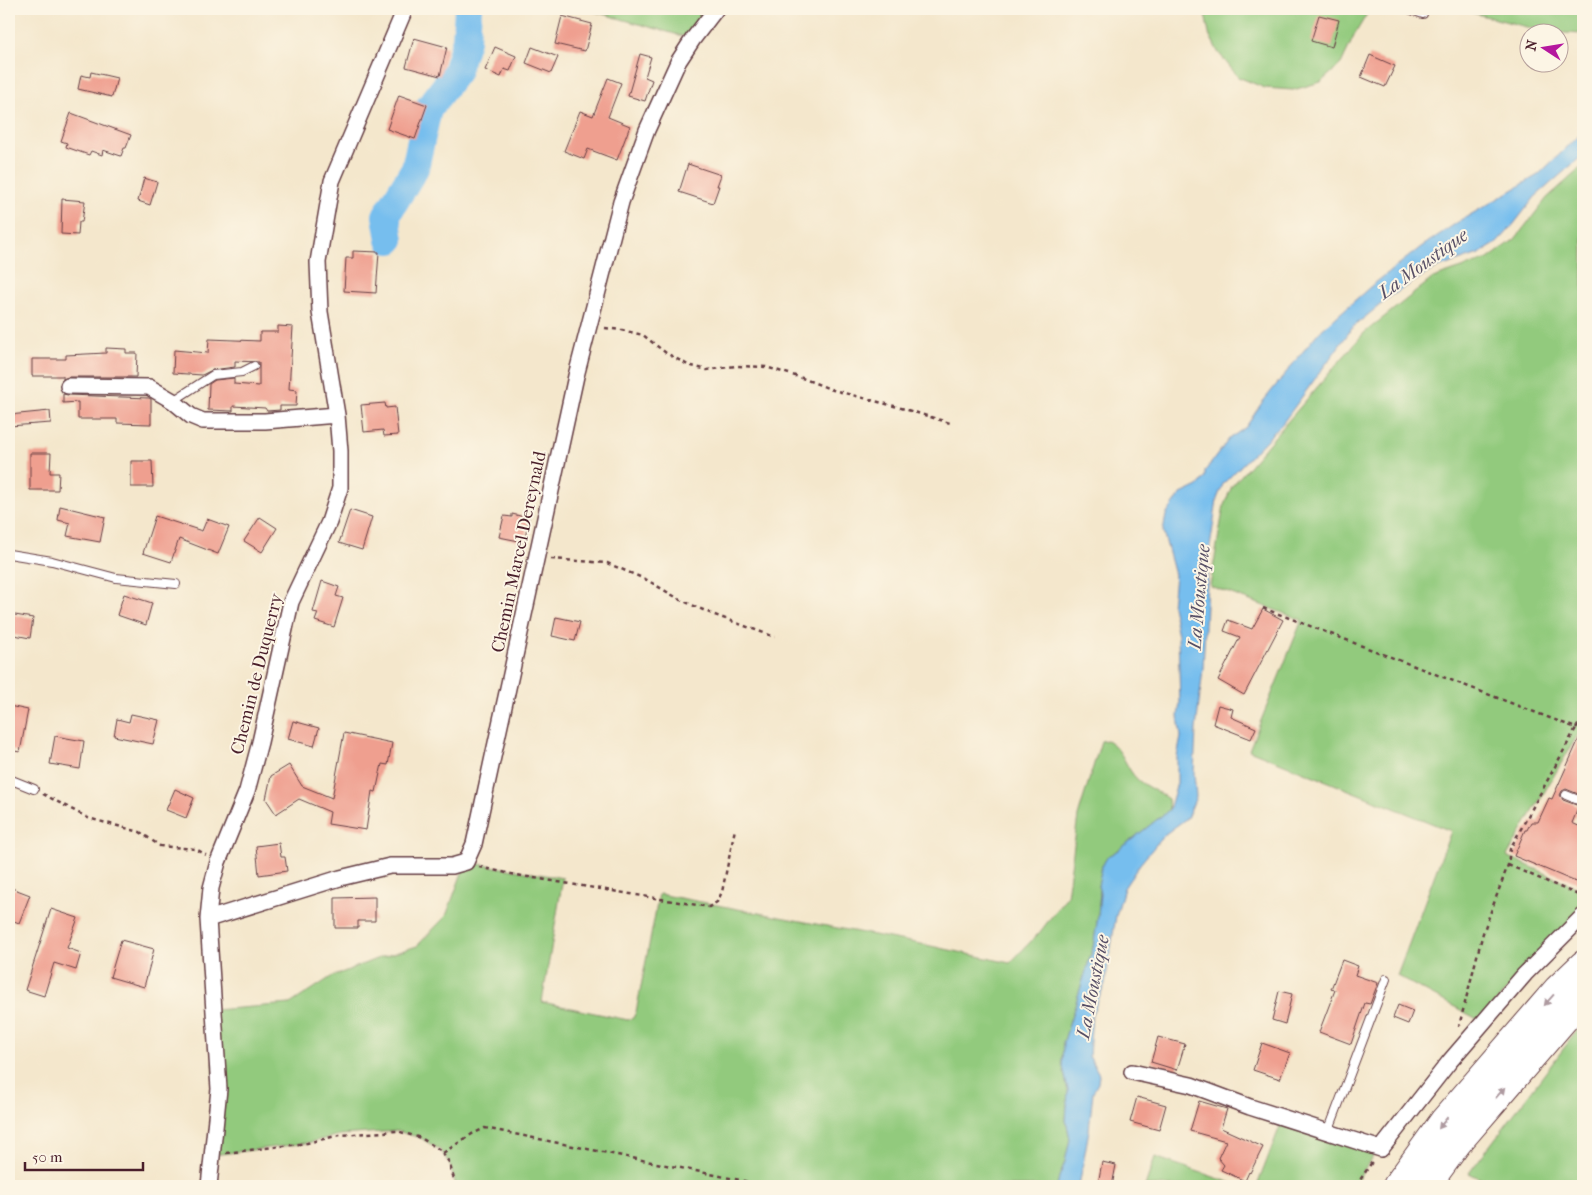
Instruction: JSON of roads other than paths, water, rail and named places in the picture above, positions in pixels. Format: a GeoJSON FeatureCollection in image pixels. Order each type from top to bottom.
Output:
{"type":"FeatureCollection","features":[{"type":"Feature","properties":{"kind":"highway"},"geometry":{"type":"LineString","coordinates":[[1396,1186],[1444,1121],[1558,989],[1583,965]]}},
{"type":"Feature","properties":{"kind":"highway"},"geometry":{"type":"LineString","coordinates":[[1426,1186],[1458,1142],[1583,997]]}},
{"type":"Feature","properties":{"kind":"street","name":"Chemin de Duquerry"},"geometry":{"type":"LineString","coordinates":[[209,1186],[220,1089],[208,919],[211,888],[218,862],[247,791],[292,602],[329,522],[340,488],[340,451],[320,312],[318,262],[332,182],[405,9]]}},
{"type":"Feature","properties":{"kind":"street","name":"Chemin Marcel Dereynald"},"geometry":{"type":"LineString","coordinates":[[208,919],[340,878],[390,866],[452,866],[466,862],[474,844],[576,376],[621,202],[647,130],[678,62],[716,9]]}},
{"type":"Feature","properties":{"kind":"street"},"geometry":{"type":"LineString","coordinates":[[68,386],[149,387],[173,401],[191,416],[203,421],[265,421],[336,414]]}},
{"type":"Feature","properties":{"kind":"street"},"geometry":{"type":"LineString","coordinates":[[1132,1072],[1191,1085],[1250,1107],[1381,1149],[1450,1061],[1525,974],[1583,916]]}},
{"type":"Feature","properties":{"kind":"lane"},"geometry":{"type":"LineString","coordinates":[[1409,9],[1422,14]]}},
{"type":"Feature","properties":{"kind":"lane"},"geometry":{"type":"LineString","coordinates":[[173,401],[213,376],[242,372],[254,366]]}},
{"type":"Feature","properties":{"kind":"lane"},"geometry":{"type":"LineString","coordinates":[[9,554],[52,561],[116,578],[176,584]]}},
{"type":"Feature","properties":{"kind":"lane"},"geometry":{"type":"LineString","coordinates":[[9,778],[34,789]]}},
{"type":"Feature","properties":{"kind":"lane"},"geometry":{"type":"LineString","coordinates":[[1566,794],[1583,802]]}},
{"type":"Feature","properties":{"kind":"lane"},"geometry":{"type":"LineString","coordinates":[[1328,1132],[1386,979]]}},
{"type":"Feature","properties":{"kind":"water","name":"La Moustique"},"geometry":{"type":"Polygon","coordinates":[[[1583,132],[1583,155],[1535,197],[1497,243],[1479,254],[1434,269],[1391,296],[1353,327],[1282,424],[1223,484],[1217,499],[1208,561],[1203,669],[1196,729],[1194,774],[1196,797],[1187,818],[1164,835],[1140,864],[1124,888],[1116,916],[1105,984],[1092,1014],[1089,1056],[1099,1074],[1098,1083],[1093,1092],[1089,1130],[1079,1186],[1057,1186],[1070,1139],[1066,1120],[1068,1091],[1062,1062],[1063,1044],[1093,948],[1100,893],[1098,886],[1102,866],[1108,856],[1120,849],[1169,810],[1177,783],[1177,757],[1181,737],[1178,716],[1180,703],[1178,635],[1172,606],[1175,575],[1163,531],[1166,515],[1181,494],[1198,486],[1205,477],[1205,471],[1229,439],[1246,427],[1261,404],[1317,334],[1370,287],[1421,247],[1458,222],[1538,175],[1583,132]]]}},
{"type":"Feature","properties":{"kind":"waterway"},"geometry":{"type":"LineString","coordinates":[[390,240],[386,216],[415,168],[428,109],[456,72],[466,40],[468,9]]}}]}
